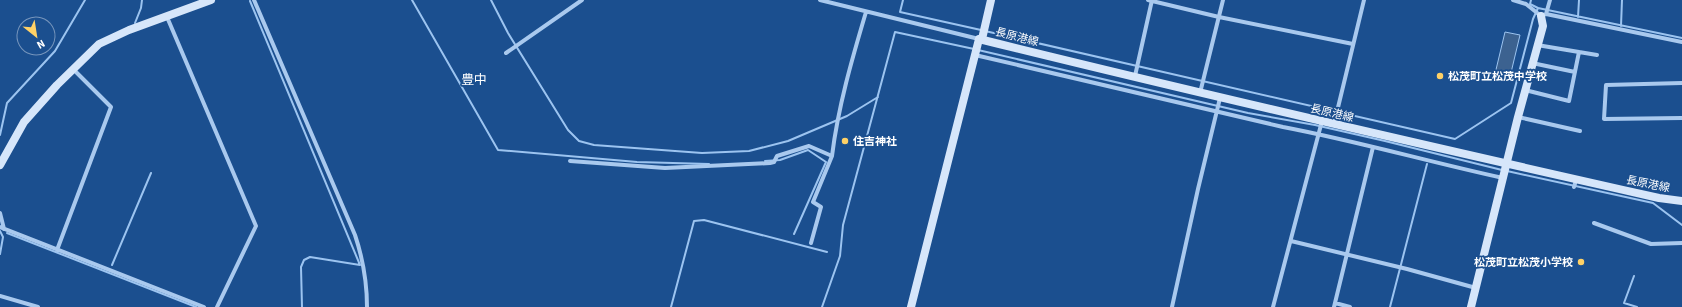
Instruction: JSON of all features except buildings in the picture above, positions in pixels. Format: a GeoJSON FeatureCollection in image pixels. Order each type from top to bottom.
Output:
{"type":"FeatureCollection","features":[{"type":"Feature","properties":{"kind":"street"},"geometry":{"type":"LineString","coordinates":[[0,164],[24,122],[73,69],[99,44],[119,34],[211,0]]}},
{"type":"Feature","properties":{"kind":"street"},"geometry":{"type":"LineString","coordinates":[[254,0],[355,235],[363,258],[367,282],[367,307]]}},
{"type":"Feature","properties":{"kind":"street"},"geometry":{"type":"LineString","coordinates":[[506,53],[582,0]]}},
{"type":"Feature","properties":{"kind":"street"},"geometry":{"type":"LineString","coordinates":[[820,0],[980,39]]}},
{"type":"Feature","properties":{"kind":"street"},"geometry":{"type":"LineString","coordinates":[[911,307],[975,55],[991,0]]}},
{"type":"Feature","properties":{"kind":"street"},"geometry":{"type":"LineString","coordinates":[[1135,76],[1150,0],[1219,17],[1353,44]]}},
{"type":"Feature","properties":{"kind":"street"},"geometry":{"type":"LineString","coordinates":[[1200,93],[1223,0]]}},
{"type":"Feature","properties":{"kind":"street"},"geometry":{"type":"LineString","coordinates":[[1334,124],[1364,0]]}},
{"type":"Feature","properties":{"kind":"street"},"geometry":{"type":"LineString","coordinates":[[1513,0],[1527,2],[1544,15],[1682,42]]}},
{"type":"Feature","properties":{"kind":"street"},"geometry":{"type":"LineString","coordinates":[[1471,307],[1544,15],[1550,0]]}},
{"type":"Feature","properties":{"kind":"street"},"geometry":{"type":"LineString","coordinates":[[811,243],[821,207],[813,202],[832,156],[835,129],[852,57],[866,12]]}},
{"type":"Feature","properties":{"kind":"street"},"geometry":{"type":"LineString","coordinates":[[167,17],[256,226],[217,307]]}},
{"type":"Feature","properties":{"kind":"street","name":"長原港線"},"geometry":{"type":"LineString","coordinates":[[980,39],[1220,98],[1334,124],[1505,171],[1682,201]]}},
{"type":"Feature","properties":{"kind":"street"},"geometry":{"type":"LineString","coordinates":[[1537,45],[1597,55]]}},
{"type":"Feature","properties":{"kind":"street"},"geometry":{"type":"LineString","coordinates":[[1525,90],[1569,101],[1579,52]]}},
{"type":"Feature","properties":{"kind":"street"},"geometry":{"type":"LineString","coordinates":[[975,55],[1319,133],[1456,168],[1505,171]]}},
{"type":"Feature","properties":{"kind":"street"},"geometry":{"type":"LineString","coordinates":[[1532,63],[1575,72]]}},
{"type":"Feature","properties":{"kind":"street"},"geometry":{"type":"LineString","coordinates":[[57,250],[112,107],[73,69]]}},
{"type":"Feature","properties":{"kind":"street"},"geometry":{"type":"LineString","coordinates":[[1682,84],[1606,85],[1604,120],[1682,118]]}},
{"type":"Feature","properties":{"kind":"street"},"geometry":{"type":"LineString","coordinates":[[1172,307],[1220,98]]}},
{"type":"Feature","properties":{"kind":"street"},"geometry":{"type":"LineString","coordinates":[[1518,117],[1580,130]]}},
{"type":"Feature","properties":{"kind":"street"},"geometry":{"type":"LineString","coordinates":[[1273,307],[1322,121]]}},
{"type":"Feature","properties":{"kind":"street"},"geometry":{"type":"LineString","coordinates":[[570,160],[665,168],[770,163],[774,162],[777,156],[808,146],[832,156]]}},
{"type":"Feature","properties":{"kind":"street"},"geometry":{"type":"LineString","coordinates":[[1350,307],[1335,305],[1373,146]]}},
{"type":"Feature","properties":{"kind":"street"},"geometry":{"type":"LineString","coordinates":[[0,214],[2,228],[204,307]]}},
{"type":"Feature","properties":{"kind":"street"},"geometry":{"type":"LineString","coordinates":[[1594,222],[1651,244],[1682,243]]}},
{"type":"Feature","properties":{"kind":"street"},"geometry":{"type":"LineString","coordinates":[[1291,241],[1476,288]]}},
{"type":"Feature","properties":{"kind":"street"},"geometry":{"type":"LineString","coordinates":[[0,296],[38,307]]}},
{"type":"Feature","properties":{"kind":"water"},"geometry":{"type":"Polygon","coordinates":[[[1505,32],[1520,35],[1509,81],[1494,78],[1505,32]]]}},
{"type":"Feature","properties":{"kind":"waterway"},"geometry":{"type":"LineString","coordinates":[[0,135],[7,103],[55,51],[85,0]]}},
{"type":"Feature","properties":{"kind":"waterway"},"geometry":{"type":"LineString","coordinates":[[135,23],[141,8],[142,0]]}},
{"type":"Feature","properties":{"kind":"waterway"},"geometry":{"type":"LineString","coordinates":[[412,0],[498,150],[637,162],[709,164]]}},
{"type":"Feature","properties":{"kind":"waterway"},"geometry":{"type":"LineString","coordinates":[[491,0],[508,33],[568,130],[579,141],[594,145],[702,153],[749,151],[788,141],[847,116],[878,97]]}},
{"type":"Feature","properties":{"kind":"waterway"},"geometry":{"type":"LineString","coordinates":[[903,0],[900,12],[981,30]]}},
{"type":"Feature","properties":{"kind":"waterway"},"geometry":{"type":"LineString","coordinates":[[985,31],[1455,139],[1511,103],[1533,19],[1538,8],[1530,4],[1531,0]]}},
{"type":"Feature","properties":{"kind":"waterway"},"geometry":{"type":"LineString","coordinates":[[1578,17],[1579,0]]}},
{"type":"Feature","properties":{"kind":"waterway"},"geometry":{"type":"LineString","coordinates":[[1621,26],[1622,0]]}},
{"type":"Feature","properties":{"kind":"waterway"},"geometry":{"type":"LineString","coordinates":[[250,1],[360,265],[310,257],[304,260],[301,267],[302,307]]}},
{"type":"Feature","properties":{"kind":"waterway"},"geometry":{"type":"LineString","coordinates":[[1538,8],[1682,38]]}},
{"type":"Feature","properties":{"kind":"waterway"},"geometry":{"type":"LineString","coordinates":[[822,307],[840,256],[843,225],[895,32],[974,49]]}},
{"type":"Feature","properties":{"kind":"waterway"},"geometry":{"type":"LineString","coordinates":[[978,50],[1248,113],[1315,125],[1385,141],[1502,170]]}},
{"type":"Feature","properties":{"kind":"waterway"},"geometry":{"type":"LineString","coordinates":[[765,161],[780,160],[808,150],[826,162],[794,234]]}},
{"type":"Feature","properties":{"kind":"waterway"},"geometry":{"type":"LineString","coordinates":[[1390,307],[1427,164]]}},
{"type":"Feature","properties":{"kind":"waterway"},"geometry":{"type":"LineString","coordinates":[[1507,171],[1653,203],[1682,225]]}},
{"type":"Feature","properties":{"kind":"waterway"},"geometry":{"type":"LineString","coordinates":[[112,265],[151,173]]}},
{"type":"Feature","properties":{"kind":"waterway"},"geometry":{"type":"LineString","coordinates":[[671,307],[694,221],[704,220],[827,252]]}},
{"type":"Feature","properties":{"kind":"waterway"},"geometry":{"type":"LineString","coordinates":[[0,231],[3,237],[0,254]]}},
{"type":"Feature","properties":{"kind":"waterway"},"geometry":{"type":"LineString","coordinates":[[7,233],[196,307]]}},
{"type":"Feature","properties":{"kind":"waterway"},"geometry":{"type":"LineString","coordinates":[[1634,276],[1624,303],[1637,307]]}},
{"type":"Feature","properties":{"kind":"place","name":"松茂町立松茂中学校"},"geometry":{"type":"Point","coordinates":[1440,76]}},
{"type":"Feature","properties":{"kind":"place","name":"住吉神社"},"geometry":{"type":"Point","coordinates":[845,141]}},
{"type":"Feature","properties":{"kind":"place","name":"松茂町立松茂小学校"},"geometry":{"type":"Point","coordinates":[1581,262]}},
{"type":"Feature","properties":{"kind":"district","name":"豊中"},"geometry":{"type":"Point","coordinates":[474,80]}}]}
